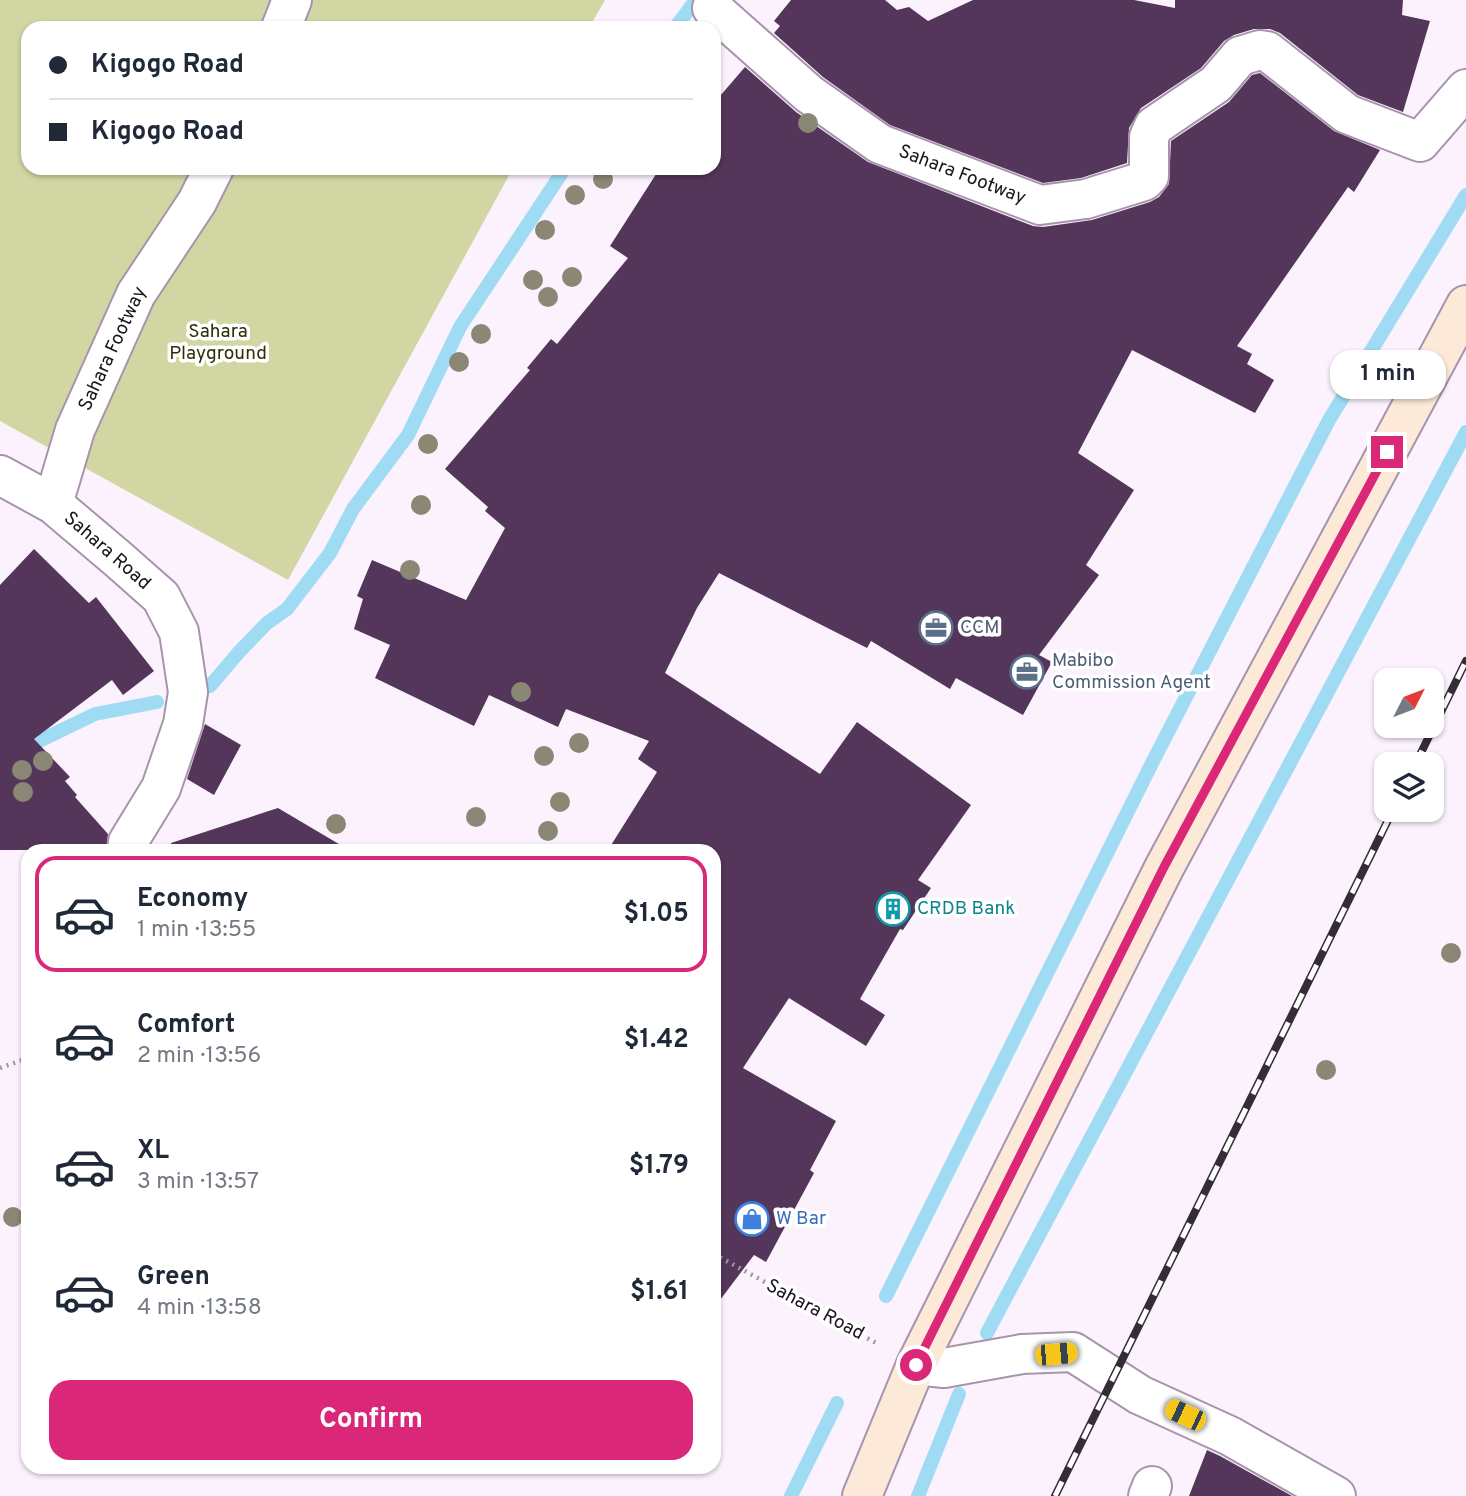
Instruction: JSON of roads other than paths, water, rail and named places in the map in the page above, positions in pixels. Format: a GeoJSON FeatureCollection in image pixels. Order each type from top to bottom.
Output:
{"type":"FeatureCollection","features":[{"type":"Feature","properties":{"kind":"main road"},"geometry":{"type":"LineString","coordinates":[[862,1496],[916,1365],[1164,867],[1466,306]]}},
{"type":"Feature","properties":{"kind":"street"},"geometry":{"type":"LineString","coordinates":[[284,21],[292,0]]}},
{"type":"Feature","properties":{"kind":"street","name":"Sahara Footway"},"geometry":{"type":"LineString","coordinates":[[712,8],[808,94],[880,144],[1040,205],[1086,199],[1144,181],[1149,176],[1149,137],[1154,126],[1216,84],[1240,56],[1260,50],[1267,51],[1347,114],[1420,142],[1466,89]]}},
{"type":"Feature","properties":{"kind":"street","name":"Sahara Footway"},"geometry":{"type":"LineString","coordinates":[[53,504],[75,430],[136,294],[197,202],[210,175]]}},
{"type":"Feature","properties":{"kind":"street","name":"Sahara Road"},"geometry":{"type":"LineString","coordinates":[[0,475],[53,504],[161,597],[178,632],[188,692],[183,724],[161,788],[128,844]]}},
{"type":"Feature","properties":{"kind":"street"},"geometry":{"type":"LineString","coordinates":[[916,1365],[944,1368],[1022,1354],[1073,1352],[1140,1395],[1230,1436],[1336,1496]]}},
{"type":"Feature","properties":{"kind":"waterway"},"geometry":{"type":"LineString","coordinates":[[680,21],[696,0]]}},
{"type":"Feature","properties":{"kind":"waterway"},"geometry":{"type":"LineString","coordinates":[[199,689],[210,686],[267,623],[287,609],[330,553],[353,509],[408,435],[460,327],[560,175]]}},
{"type":"Feature","properties":{"kind":"waterway"},"geometry":{"type":"LineString","coordinates":[[886,1296],[1151,765],[1329,420],[1466,195]]}},
{"type":"Feature","properties":{"kind":"waterway"},"geometry":{"type":"LineString","coordinates":[[987,1333],[1466,432]]}},
{"type":"Feature","properties":{"kind":"waterway"},"geometry":{"type":"LineString","coordinates":[[0,760],[95,714],[157,702]]}},
{"type":"Feature","properties":{"kind":"waterway"},"geometry":{"type":"LineString","coordinates":[[918,1496],[959,1394]]}},
{"type":"Feature","properties":{"kind":"waterway"},"geometry":{"type":"LineString","coordinates":[[791,1496],[837,1403]]}},
{"type":"Feature","properties":{"kind":"railway"},"geometry":{"type":"LineString","coordinates":[[1421,752],[1466,661]]}},
{"type":"Feature","properties":{"kind":"railway"},"geometry":{"type":"LineString","coordinates":[[1055,1496],[1387,822]]}},
{"type":"Feature","properties":{"kind":"place","name":"CCM"},"geometry":{"type":"Point","coordinates":[936,628]}},
{"type":"Feature","properties":{"kind":"place","name":"Mabibo Commission Agent"},"geometry":{"type":"Point","coordinates":[1027,672]}},
{"type":"Feature","properties":{"kind":"place","name":"CRDB Bank"},"geometry":{"type":"Point","coordinates":[893,909]}},
{"type":"Feature","properties":{"kind":"place","name":"W Bar"},"geometry":{"type":"Point","coordinates":[752,1219]}},
{"type":"Feature","properties":{"kind":"park label","name":"Sahara Playground"},"geometry":{"type":"Point","coordinates":[218,343]}}]}
